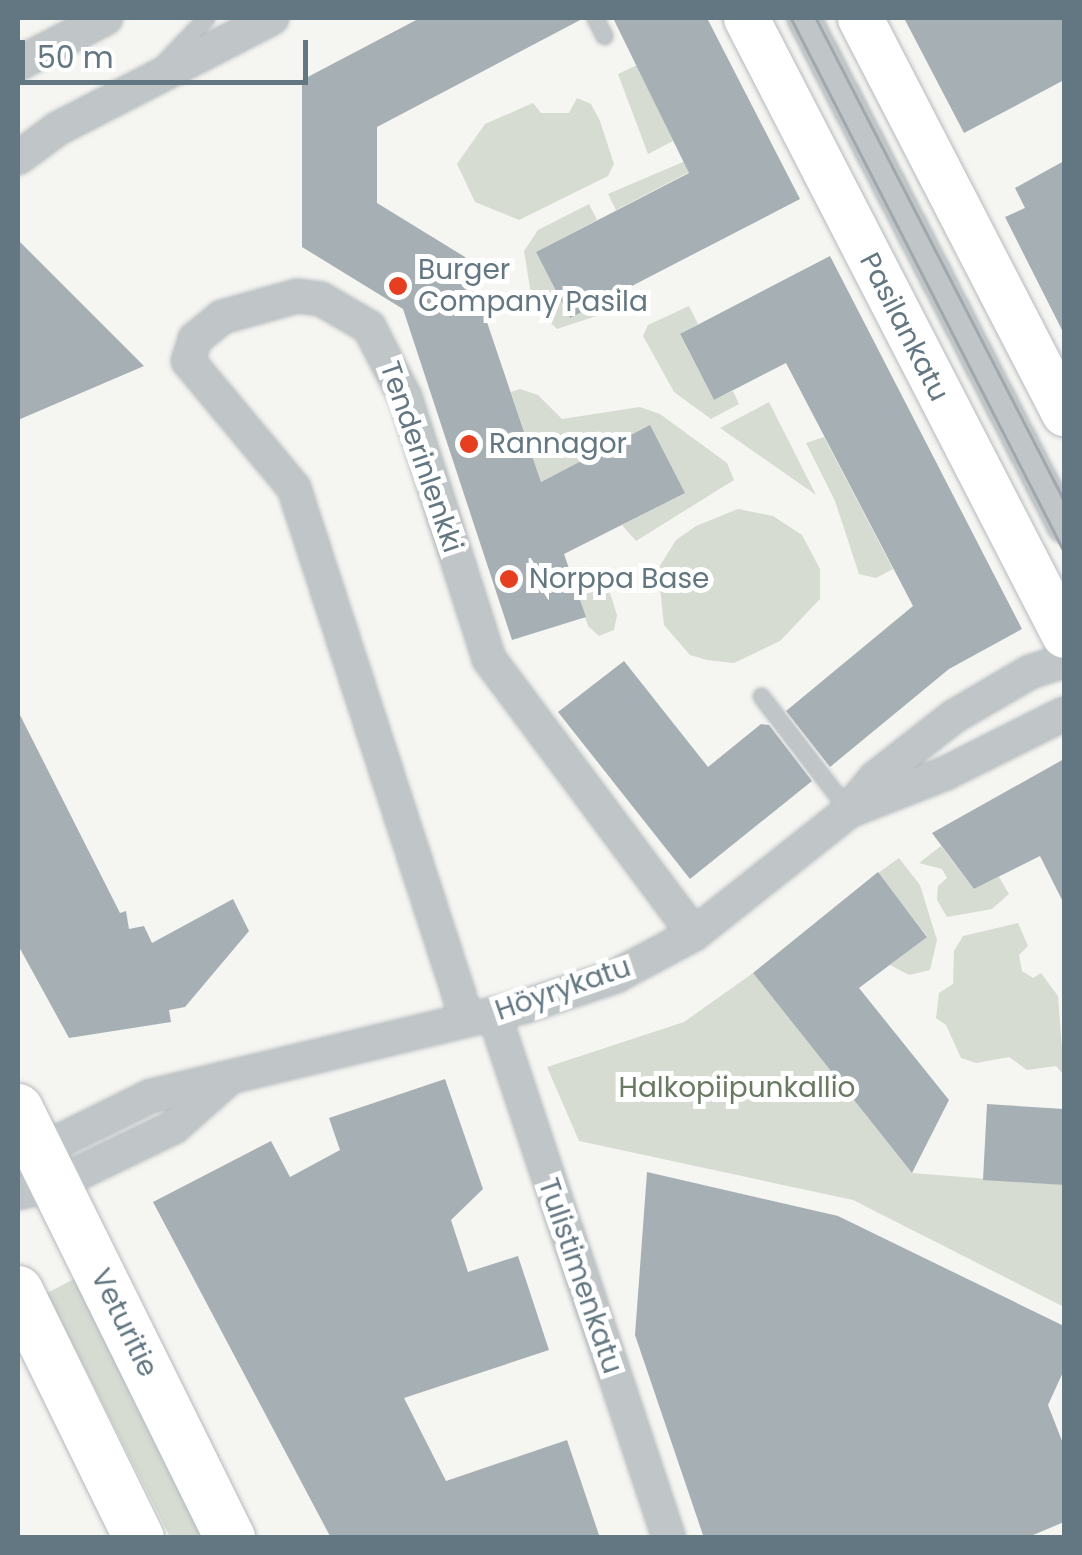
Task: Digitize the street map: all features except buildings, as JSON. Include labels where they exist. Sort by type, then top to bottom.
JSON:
[{"type":"main road","name":"Veturitie","points":[[29,1160],[230,1538]]},
{"type":"main road","points":[[18,1291],[139,1538]]},
{"type":"street","points":[[18,64],[106,18]]},
{"type":"street","points":[[18,158],[57,129],[272,18]]},
{"type":"street","name":"Pasilankatu","points":[[746,18],[1064,635]]},
{"type":"street","name":"Pasilankatu","points":[[804,18],[1064,526]]},
{"type":"street","points":[[860,18],[1064,414]]},
{"type":"street","name":"Tenderinlenkki","points":[[303,518],[275,459],[188,361],[188,350],[222,317],[297,296],[321,299],[369,327],[386,352],[489,659],[532,725],[694,934]]},
{"type":"street","name":"Tulistimenkatu","points":[[303,518],[669,1538]]},
{"type":"street","name":"Höyrykatu","points":[[29,1160],[174,1127],[234,1074],[481,1017],[616,976],[694,934],[848,811],[874,778],[953,717],[1030,672],[1064,661]]},
{"type":"street","name":"Höyrykatu","points":[[848,811],[946,773],[1064,714]]},
{"type":"lane","points":[[138,88],[206,18]]},
{"type":"lane","points":[[596,18],[604,36]]},
{"type":"lane","points":[[761,696],[848,811]]},
{"type":"green space","points":[[637,65],[673,141],[648,154],[618,74]]},
{"type":"green space","points":[[577,98],[591,104],[600,121],[614,164],[608,176],[519,220],[475,202],[457,164],[485,124],[533,103],[541,113],[569,113]]},
{"type":"green space","points":[[690,159],[695,169],[616,210],[608,194]]},
{"type":"green space","points":[[589,204],[597,220],[536,252],[570,317],[630,288],[636,303],[557,329],[533,306],[524,251],[538,230]]},
{"type":"green space","points":[[689,306],[698,324],[680,335],[714,400],[733,391],[739,404],[711,419],[674,392],[643,336],[648,325]]},
{"type":"green space","points":[[520,389],[538,395],[562,419],[640,407],[660,414],[727,463],[734,480],[636,541],[622,525],[684,493],[649,426],[541,482],[511,392]]},
{"type":"green space","points":[[769,402],[816,495],[720,428]]},
{"type":"green space","points":[[824,437],[893,569],[876,578],[859,574],[835,501],[806,443]]},
{"type":"green space","points":[[738,509],[773,516],[802,535],[820,569],[820,599],[780,641],[734,663],[707,660],[690,655],[664,625],[658,569],[676,540],[696,526]]},
{"type":"green space","points":[[603,571],[617,615],[614,630],[599,636],[588,626],[573,580]]},
{"type":"green space","points":[[941,846],[974,889],[999,877],[1009,894],[992,909],[947,917],[937,900],[938,886],[947,878],[942,869],[919,863]]},
{"type":"green space","points":[[899,858],[920,885],[937,940],[930,970],[909,975],[890,965],[927,936],[878,873]]},
{"type":"green space","points":[[1018,923],[1028,946],[1019,955],[1022,971],[1033,978],[1041,973],[1058,996],[1064,1075],[1056,1066],[1027,1070],[1009,1057],[976,1063],[961,1058],[946,1025],[936,1018],[939,993],[953,984],[954,951],[963,936]]},
{"type":"green space","name":"Halkopiipunkallio","points":[[753,973],[912,1173],[1064,1185],[1064,1307],[853,1200],[579,1141],[547,1067],[684,1022]]},
{"type":"green space","points":[[78,1277],[208,1537],[170,1537],[47,1293]]},
{"type":"tram line","points":[[791,18],[1064,551]]},
{"type":"tram line","points":[[816,18],[1064,500]]},
{"type":"place","name":"Burger Company Pasila","points":[[398,286]]},
{"type":"place","name":"Rannagor","points":[[469,444]]},
{"type":"place","name":"Norppa Base","points":[[509,579]]}]
